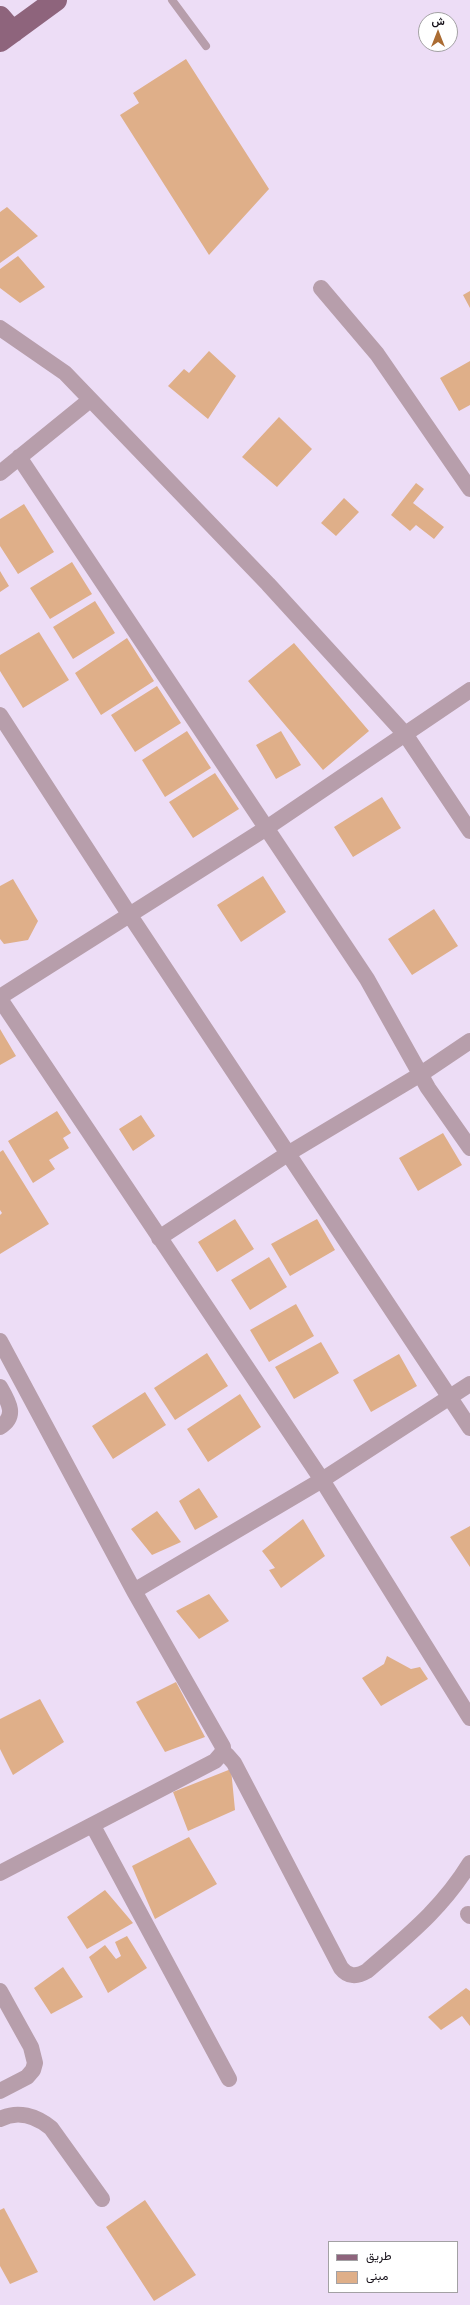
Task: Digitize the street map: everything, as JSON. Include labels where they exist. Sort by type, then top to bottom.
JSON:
[{"type":"main road","points":[[0,5],[7,0]]},
{"type":"main road","points":[[4,30],[56,0]]},
{"type":"street","points":[[322,288],[377,354],[470,489]]},
{"type":"street","points":[[0,328],[65,373],[268,584],[404,734],[470,831]]},
{"type":"street","points":[[0,473],[90,400]]},
{"type":"street","points":[[19,458],[265,829],[367,979],[446,1116],[470,1148]]},
{"type":"street","points":[[470,690],[265,829],[129,914],[0,998],[322,1480],[470,1718]]},
{"type":"street","points":[[0,716],[129,914],[289,1153],[470,1428]]},
{"type":"street","points":[[159,1238],[289,1153],[421,1074],[470,1041]]},
{"type":"street","points":[[0,1341],[134,1591],[222,1742],[222,1753],[215,1761],[93,1826],[0,1873]]},
{"type":"street","points":[[134,1591],[322,1480],[470,1384]]},
{"type":"street","points":[[0,1386],[9,1402],[11,1412],[7,1422],[0,1427]]},
{"type":"street","points":[[222,1753],[231,1758],[234,1763],[341,1968],[349,1975],[355,1976],[366,1971],[430,1916],[450,1894],[470,1863]]},
{"type":"street","points":[[93,1826],[229,2079]]},
{"type":"street","points":[[0,1991],[35,2055],[36,2063],[33,2070],[27,2076],[0,2090]]},
{"type":"street","points":[[0,2119],[20,2114],[29,2116],[51,2128],[102,2199]]},
{"type":"lane","points":[[172,0],[206,46]]},
{"type":"building","points":[[186,59],[269,189],[209,255],[120,115],[139,103],[133,93]]},
{"type":"building","points":[[7,207],[38,236],[0,263],[0,212]]},
{"type":"building","points":[[18,256],[45,287],[20,303],[0,288],[0,269]]},
{"type":"building","points":[[470,291],[470,308],[463,295]]},
{"type":"building","points":[[209,351],[236,376],[208,419],[168,386],[184,369],[189,373]]},
{"type":"building","points":[[470,361],[470,405],[459,411],[440,378]]},
{"type":"building","points":[[279,417],[312,449],[277,487],[242,457]]},
{"type":"building","points":[[416,483],[424,489],[413,503],[444,527],[434,539],[416,525],[410,531],[391,515]]},
{"type":"building","points":[[344,498],[359,512],[336,536],[321,523]]},
{"type":"building","points":[[24,504],[54,552],[18,574],[0,546],[0,519]]},
{"type":"building","points":[[72,562],[92,594],[50,619],[30,588]]},
{"type":"building","points":[[0,571],[9,586],[0,592]]},
{"type":"building","points":[[95,601],[115,633],[73,659],[53,627]]},
{"type":"building","points":[[39,632],[69,680],[23,708],[0,671],[0,655]]},
{"type":"building","points":[[127,638],[154,681],[101,715],[75,673]]},
{"type":"building","points":[[294,643],[369,731],[323,770],[248,681]]},
{"type":"building","points":[[157,686],[181,723],[135,752],[111,715]]},
{"type":"building","points":[[187,731],[211,768],[165,797],[142,760]]},
{"type":"building","points":[[281,731],[301,765],[276,779],[256,745]]},
{"type":"building","points":[[215,773],[239,809],[193,838],[169,802]]},
{"type":"building","points":[[382,797],[401,828],[353,857],[334,827]]},
{"type":"building","points":[[263,876],[286,912],[241,942],[217,905]]},
{"type":"building","points":[[13,879],[38,921],[28,940],[4,944],[0,939],[0,886]]},
{"type":"building","points":[[434,909],[458,946],[412,975],[388,939]]},
{"type":"building","points":[[0,1029],[16,1056],[0,1065]]},
{"type":"building","points":[[57,1111],[71,1133],[63,1138],[69,1148],[49,1160],[55,1169],[33,1183],[8,1141]]},
{"type":"building","points":[[141,1115],[155,1136],[133,1151],[119,1129]]},
{"type":"building","points":[[443,1133],[462,1165],[418,1191],[399,1158]]},
{"type":"building","points":[[3,1150],[49,1224],[0,1254],[0,1215],[2,1213],[0,1210],[0,1152]]},
{"type":"building","points":[[235,1219],[254,1249],[217,1272],[198,1242]]},
{"type":"building","points":[[317,1219],[335,1250],[290,1276],[271,1244]]},
{"type":"building","points":[[269,1257],[287,1287],[250,1310],[231,1280]]},
{"type":"building","points":[[296,1304],[314,1336],[269,1362],[250,1330]]},
{"type":"building","points":[[321,1342],[339,1373],[294,1399],[275,1367]]},
{"type":"building","points":[[207,1353],[228,1386],[175,1420],[154,1388]]},
{"type":"building","points":[[399,1354],[417,1386],[371,1412],[353,1380]]},
{"type":"building","points":[[145,1392],[166,1425],[113,1459],[92,1426]]},
{"type":"building","points":[[240,1394],[261,1427],[208,1462],[187,1429]]},
{"type":"building","points":[[199,1488],[218,1517],[195,1530],[179,1501]]},
{"type":"building","points":[[157,1511],[181,1542],[152,1555],[131,1529]]},
{"type":"building","points":[[303,1519],[325,1556],[281,1588],[269,1570],[275,1568],[262,1551]]},
{"type":"building","points":[[470,1526],[470,1567],[450,1537]]},
{"type":"building","points":[[209,1594],[229,1621],[199,1639],[176,1611]]},
{"type":"building","points":[[387,1656],[411,1669],[420,1667],[428,1679],[381,1706],[362,1678],[384,1664]]},
{"type":"building","points":[[176,1682],[205,1737],[165,1752],[136,1702]]},
{"type":"building","points":[[40,1699],[64,1742],[13,1775],[0,1749],[0,1719]]},
{"type":"building","points":[[231,1769],[235,1810],[188,1831],[173,1792]]},
{"type":"building","points":[[189,1837],[217,1884],[155,1919],[132,1866]]},
{"type":"building","points":[[105,1890],[133,1923],[87,1949],[67,1917]]},
{"type":"building","points":[[127,1936],[147,1968],[108,1993],[89,1957],[105,1945],[116,1959],[121,1956],[115,1942]]},
{"type":"building","points":[[63,1967],[83,1997],[51,2014],[34,1988]]},
{"type":"building","points":[[466,1988],[470,1991],[470,2026],[462,2016],[441,2030],[428,2017]]},
{"type":"building","points":[[145,2200],[196,2275],[154,2301],[106,2227]]},
{"type":"building","points":[[4,2208],[38,2272],[10,2284],[0,2266],[0,2210]]}]
